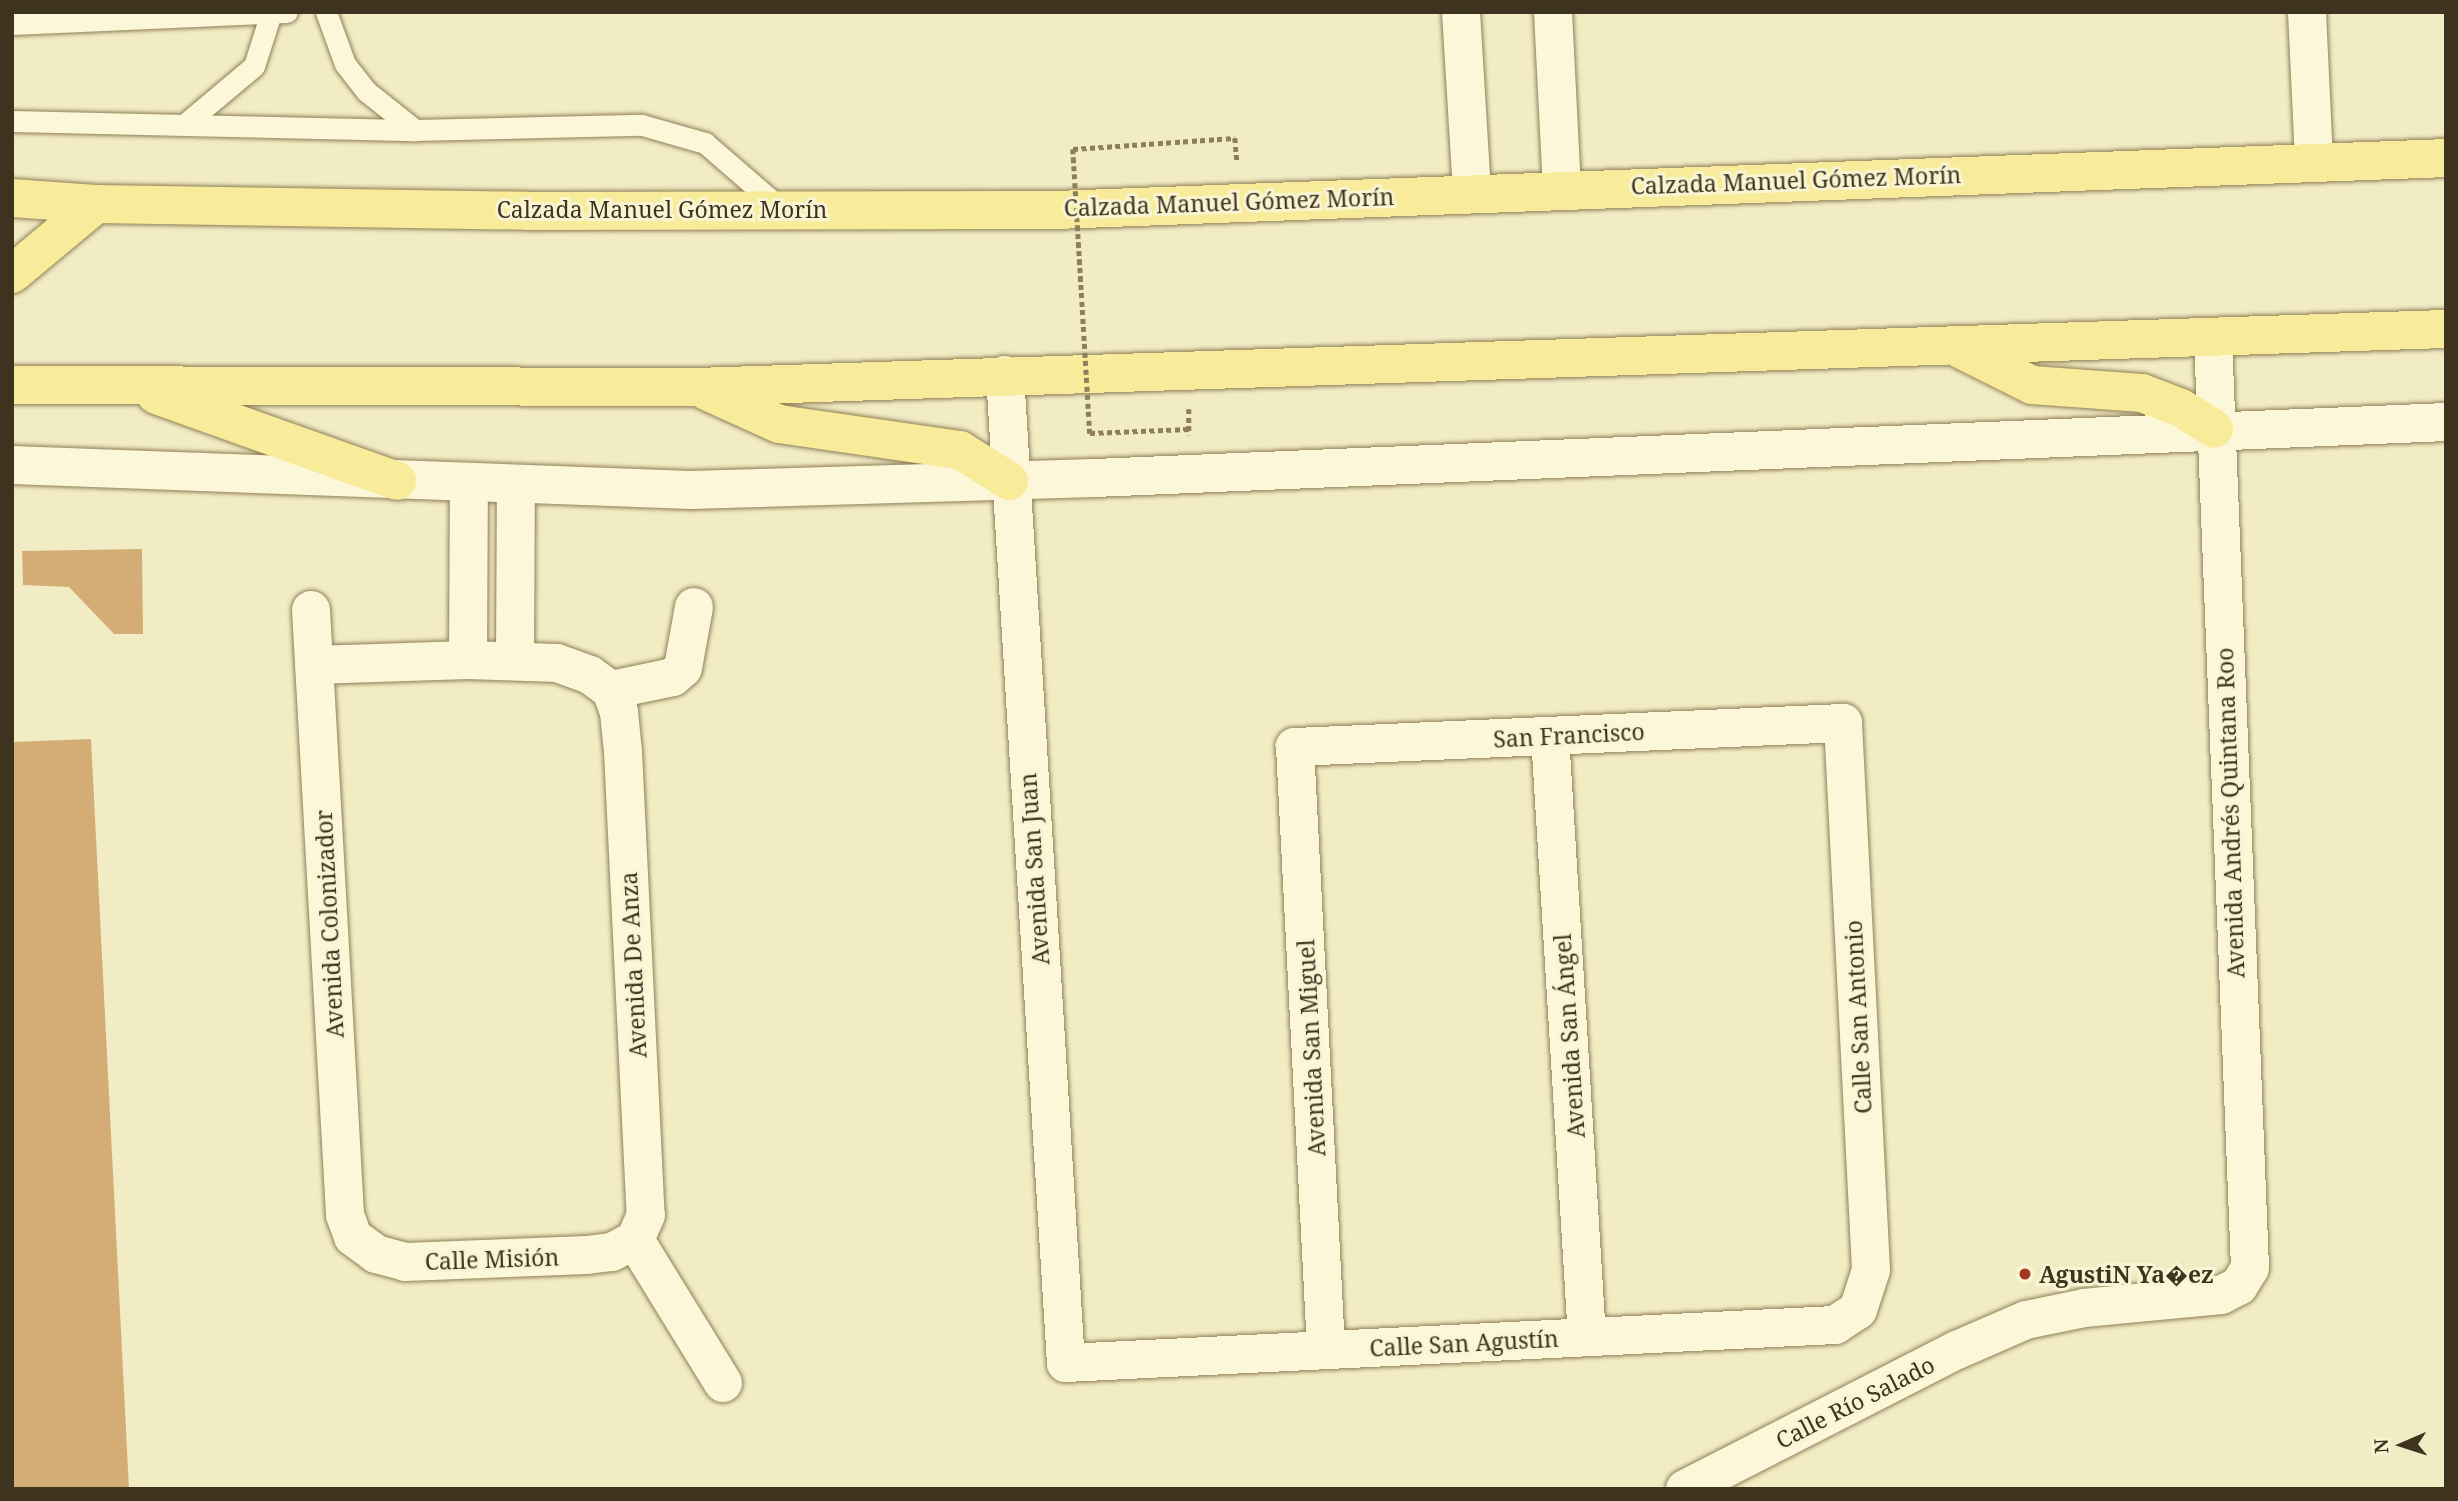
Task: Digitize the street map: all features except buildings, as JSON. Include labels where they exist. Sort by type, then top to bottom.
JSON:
[{"type":"main road","name":"Calzada Manuel Gómez Morín","points":[[12,198],[96,204],[527,211],[780,208],[1056,210],[1563,188],[2446,158]]},
{"type":"main road","points":[[12,274],[96,204]]},
{"type":"main road","points":[[12,385],[697,387],[2446,329]]},
{"type":"main road","points":[[1956,347],[2032,385],[2142,393],[2181,408],[2214,429]]},
{"type":"main road","points":[[131,385],[397,481]]},
{"type":"main road","points":[[697,387],[779,424],[960,450],[1009,481]]},
{"type":"street","points":[[1461,12],[1472,192]]},
{"type":"street","points":[[1553,12],[1563,188]]},
{"type":"street","points":[[2307,12],[2314,162]]},
{"type":"street","name":"Avenida Andrés Quintana Roo","points":[[2026,1320],[2084,1308],[2221,1295],[2239,1286],[2250,1268],[2214,429],[2213,337]]},
{"type":"street","name":"Avenida San Juan","points":[[1005,375],[1009,481],[1066,1363]]},
{"type":"street","points":[[12,465],[516,486],[691,490],[1009,481],[2214,429],[2446,422]]},
{"type":"street","points":[[468,660],[469,484]]},
{"type":"street","points":[[515,660],[516,486]]},
{"type":"street","points":[[314,665],[468,660],[557,663],[590,675],[611,690],[673,677],[688,656],[694,607]]},
{"type":"street","name":"Avenida Colonizador","points":[[311,610],[345,1215],[353,1237]]},
{"type":"street","name":"Avenida De Anza","points":[[611,690],[619,712],[623,752],[646,1215],[635,1240]]},
{"type":"street","name":"San Francisco","points":[[1295,747],[1843,723]]},
{"type":"street","name":"Calle San Antonio","points":[[1843,723],[1871,1270],[1858,1310]]},
{"type":"street","name":"Avenida San Ángel","points":[[1550,736],[1587,1337]]},
{"type":"street","name":"Avenida San Miguel","points":[[1295,747],[1326,1349]]},
{"type":"street","name":"Calle Misión","points":[[353,1237],[376,1254],[405,1262],[587,1255],[612,1252],[635,1240]]},
{"type":"street","points":[[635,1240],[723,1383]]},
{"type":"street","name":"Calle San Agustín","points":[[1066,1363],[1835,1325],[1858,1310]]},
{"type":"street","name":"Calle Río Salado","points":[[1685,1489],[1957,1350],[2026,1320]]},
{"type":"lane","points":[[326,12],[345,64],[366,91],[415,130]]},
{"type":"lane","points":[[12,24],[279,13],[254,66],[185,124]]},
{"type":"lane","points":[[12,121],[415,130],[642,125],[705,142],[780,208]]},
{"type":"path","points":[[1189,429],[1090,433],[1073,149],[1235,138]]},
{"type":"place","name":"AgustiN Ya�ez","points":[[2025,1274]]}]
